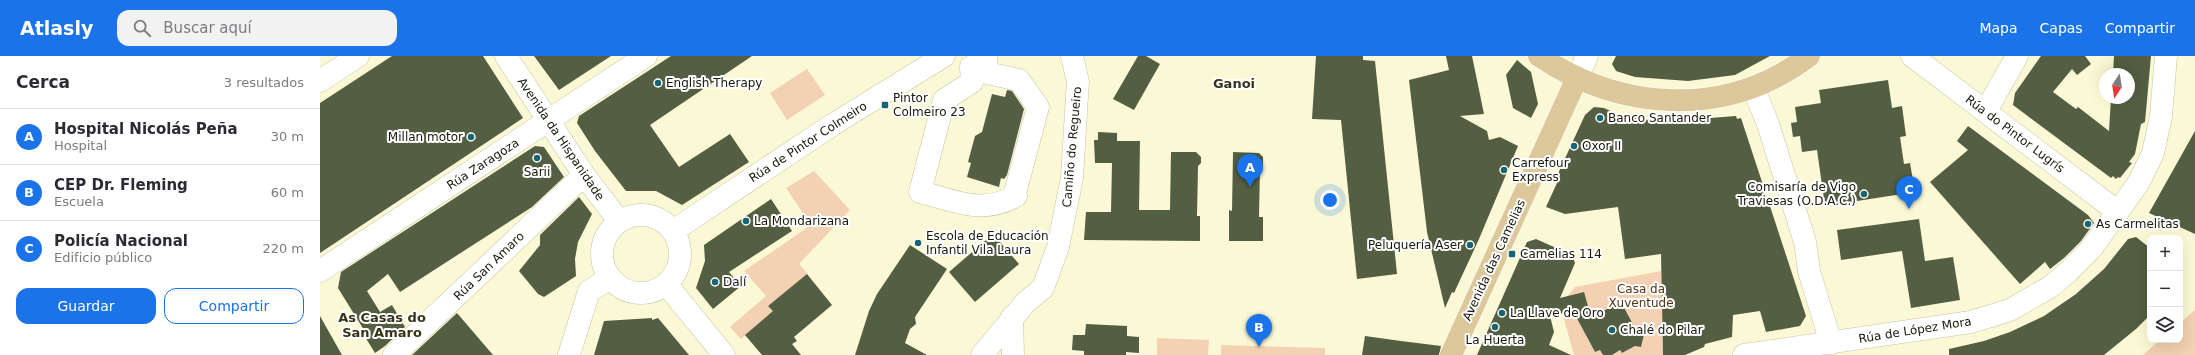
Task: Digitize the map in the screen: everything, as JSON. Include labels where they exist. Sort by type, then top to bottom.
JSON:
[{"type":"main road","points":[[1539,56],[1583,66],[1614,91],[1667,100],[1695,100],[1721,97],[1753,87],[1777,76],[1808,56]]},
{"type":"main road","name":"Avenida das Camelias","points":[[1451,355],[1583,66]]},
{"type":"street","points":[[320,81],[358,56]]},
{"type":"street","name":"Avenida da Hispanidade","points":[[506,56],[584,176],[619,221]]},
{"type":"street","name":"Rúa Zaragoza","points":[[320,271],[646,56]]},
{"type":"street","name":"Rúa de Pintor Colmeiro","points":[[673,231],[832,125],[944,56]]},
{"type":"street","name":"Camiño do Regueiro","points":[[982,355],[1012,317],[1026,302],[1043,288],[1055,259],[1066,214],[1072,178],[1078,82],[1072,56]]},
{"type":"street","name":"Rúa do Pintor Lugrís","points":[[1912,56],[2118,212]]},
{"type":"street","points":[[1986,111],[2017,56]]},
{"type":"street","name":"Rúa de López Mora","points":[[1744,355],[1971,322],[2010,310],[2050,287],[2068,272],[2091,248],[2139,182],[2153,153],[2161,116],[2166,56]]},
{"type":"street","points":[[986,58],[987,73],[1020,80],[1038,107],[1015,193],[1016,196],[1001,204],[980,207],[920,192],[944,100],[972,82],[971,67],[986,58]]},
{"type":"street","points":[[1753,87],[1768,124],[1805,242],[1809,271],[1831,343]]},
{"type":"street","name":"Rúa San Amaro","points":[[394,355],[584,176]]},
{"type":"street","points":[[642,214],[654,217],[664,222],[673,231],[678,242],[680,253],[679,265],[674,276],[666,284],[657,290],[636,293],[617,286],[609,278],[603,267],[602,248],[609,230],[619,221],[630,216],[642,214]]},
{"type":"street","points":[[569,355],[589,292],[609,278]]},
{"type":"street","points":[[666,284],[724,355]]},
{"type":"street","points":[[1012,317],[1013,355]]},
{"type":"green space","points":[[807,69],[825,95],[787,120],[770,93]]},
{"type":"green space","points":[[814,171],[850,210],[799,264],[808,274],[768,306],[773,311],[741,339],[730,327],[766,296],[744,271],[811,225],[786,188]]},
{"type":"green space","name":"Casa da Xuventude","points":[[1661,271],[1663,355],[1612,355],[1620,350],[1622,353],[1631,348],[1630,344],[1641,347],[1645,332],[1635,328],[1621,302],[1594,315],[1586,336],[1595,352],[1600,350],[1603,355],[1574,355],[1560,305],[1575,287]]},
{"type":"green space","points":[[2195,310],[2195,355],[2143,355],[2157,343],[2183,343],[2183,320]]},
{"type":"green space","points":[[1157,338],[1209,340],[1208,355],[1157,355]]},
{"type":"green space","points":[[1221,345],[1325,348],[1325,355],[1221,355]]},
{"type":"building","points":[[392,56],[483,56],[523,118],[320,253],[320,103]]},
{"type":"building","points":[[534,56],[611,56],[559,90]]},
{"type":"building","points":[[671,56],[752,56],[650,125],[679,167],[730,134],[749,162],[682,205],[656,191],[626,191],[595,151],[577,123],[579,116]]},
{"type":"building","points":[[1138,56],[1146,56],[1160,64],[1134,110],[1113,99]]},
{"type":"building","points":[[1316,56],[1363,56],[1363,60],[1375,61],[1397,274],[1357,279],[1341,120],[1312,119]]},
{"type":"building","points":[[1446,56],[1472,56],[1484,114],[1460,116],[1487,131],[1489,140],[1500,137],[1518,146],[1479,239],[1454,293],[1452,292],[1445,308],[1427,232],[1409,80],[1449,70]]},
{"type":"building","points":[[1616,56],[1770,56],[1735,75],[1688,81],[1635,77],[1616,71],[1612,64]]},
{"type":"building","points":[[2041,56],[2085,56],[2091,64],[2077,75],[2072,69],[2053,92],[2076,109],[2078,107],[2109,131],[2111,104],[2135,104],[2135,68],[2113,68],[2114,56],[2151,56],[2145,122],[2141,124],[2135,154],[2129,162],[2132,163],[2120,178],[2118,177],[2116,179],[2113,176],[2111,178],[2013,105],[2015,93]]},
{"type":"building","points":[[1517,60],[1531,72],[1538,104],[1531,118],[1513,108],[1506,75]]},
{"type":"building","points":[[1888,80],[1892,108],[1902,106],[1906,136],[1900,137],[1904,164],[1910,163],[1915,192],[1825,206],[1817,150],[1802,152],[1800,136],[1793,137],[1791,123],[1797,122],[1795,107],[1821,103],[1819,90]]},
{"type":"building","points":[[1007,90],[1012,91],[1024,109],[1007,175],[1004,179],[1001,178],[999,187],[967,177],[971,163],[968,162],[975,136],[982,132],[992,94],[1005,97]]},
{"type":"building","points":[[1594,107],[1604,108],[1617,114],[1658,122],[1736,116],[1737,119],[1741,118],[1806,316],[1800,326],[1766,332],[1760,311],[1733,315],[1732,337],[1705,344],[1704,347],[1685,355],[1663,355],[1661,254],[1625,259],[1618,207],[1565,214],[1546,207],[1557,183],[1556,178],[1585,115]]},
{"type":"building","points":[[1968,126],[2088,215],[2094,223],[2081,241],[2064,258],[2050,269],[2045,262],[2020,284],[1930,182],[1968,150],[1957,141]]},
{"type":"building","points":[[2195,131],[2195,234],[2149,213]]},
{"type":"building","points":[[1098,132],[1117,133],[1117,141],[1140,141],[1139,210],[1170,210],[1171,152],[1196,152],[1201,157],[1201,163],[1198,166],[1197,216],[1200,216],[1200,241],[1084,240],[1086,212],[1111,212],[1112,163],[1095,163],[1094,140],[1098,140]]},
{"type":"building","points":[[535,146],[544,147],[564,177],[532,207],[400,292],[388,274],[367,291],[380,312],[392,305],[405,327],[385,346],[375,353],[362,332],[364,330],[338,288],[341,272]]},
{"type":"building","points":[[1233,152],[1259,153],[1263,157],[1263,164],[1260,167],[1259,217],[1263,217],[1263,241],[1229,241],[1229,210],[1232,211]]},
{"type":"building","points":[[579,197],[592,214],[578,242],[575,259],[576,276],[544,297],[538,294],[519,271],[540,245],[540,235]]},
{"type":"building","points":[[771,199],[792,231],[729,272],[741,286],[713,309],[696,288],[705,261],[704,245]]},
{"type":"building","points":[[1919,219],[1925,261],[1953,257],[1960,300],[1911,308],[1902,251],[1841,260],[1837,230]]},
{"type":"building","points":[[993,234],[1019,264],[975,302],[949,272]]},
{"type":"building","points":[[2136,237],[2147,246],[2147,318],[2104,355],[1949,355],[1949,349],[1984,341],[2010,332],[2044,316],[2076,294],[2104,269],[2128,239]]},
{"type":"building","points":[[1536,239],[1572,255],[1575,263],[1560,298],[1584,292],[1591,317],[1621,302],[1635,328],[1645,331],[1641,347],[1635,346],[1622,353],[1620,350],[1612,355],[1603,355],[1600,350],[1595,352],[1573,311],[1550,316],[1554,332],[1549,345],[1571,355],[1477,355],[1527,242]]},
{"type":"building","points":[[910,245],[947,269],[915,317],[916,324],[910,329],[905,343],[927,355],[855,355],[869,311],[877,294]]},
{"type":"building","points":[[807,274],[832,305],[794,337],[797,341],[792,344],[801,355],[762,355],[745,335],[773,311],[768,306]]},
{"type":"building","points":[[457,313],[493,355],[412,355]]},
{"type":"building","points":[[320,316],[342,355],[320,355]]},
{"type":"building","points":[[652,318],[652,320],[658,318],[689,355],[594,355],[604,321]]},
{"type":"building","points":[[1086,324],[1127,326],[1127,336],[1139,337],[1139,353],[1126,352],[1126,355],[1084,355],[1084,351],[1072,350],[1073,335],[1085,335]]},
{"type":"building","points":[[1365,336],[1441,346],[1439,355],[1362,355]]},
{"type":"place","name":"English Therapy","points":[[658,83]]},
{"type":"place","name":"Pintor Colmeiro 23","points":[[885,105]]},
{"type":"place","name":"Banco Santander","points":[[1600,118]]},
{"type":"place","name":"Millan motor","points":[[471,137]]},
{"type":"place","name":"Oxor II","points":[[1574,146]]},
{"type":"place","name":"Sarii","points":[[537,158]]},
{"type":"place","name":"Carrefour Express","points":[[1504,170]]},
{"type":"place","name":"Hospital Nicolás Peña","points":[[1250,187]]},
{"type":"place","name":"Comisaría de Vigo Traviesas (O.D.A.C.)","points":[[1864,194]]},
{"type":"place","name":"Policía Nacional","points":[[1909,209]]},
{"type":"place","name":"La Mondarizana","points":[[746,221]]},
{"type":"place","name":"As Carmelitas","points":[[2088,224]]},
{"type":"place","name":"Escola de Educación Infantil Vila Laura","points":[[918,243]]},
{"type":"place","name":"Peluquería Aser","points":[[1470,245]]},
{"type":"place","name":"Camelias 114","points":[[1512,254]]},
{"type":"place","name":"Dalí","points":[[715,282]]},
{"type":"place","name":"La Llave de Oro","points":[[1502,313]]},
{"type":"place","name":"La Huerta","points":[[1495,327]]},
{"type":"place","name":"Chalé do Pilar","points":[[1612,330]]},
{"type":"place","name":"CEP Dr. Fleming","points":[[1259,347]]},
{"type":"district","name":"Ganoi","points":[[1234,83]]},
{"type":"district","name":"As Casas do San Amaro","points":[[382,324]]}]
